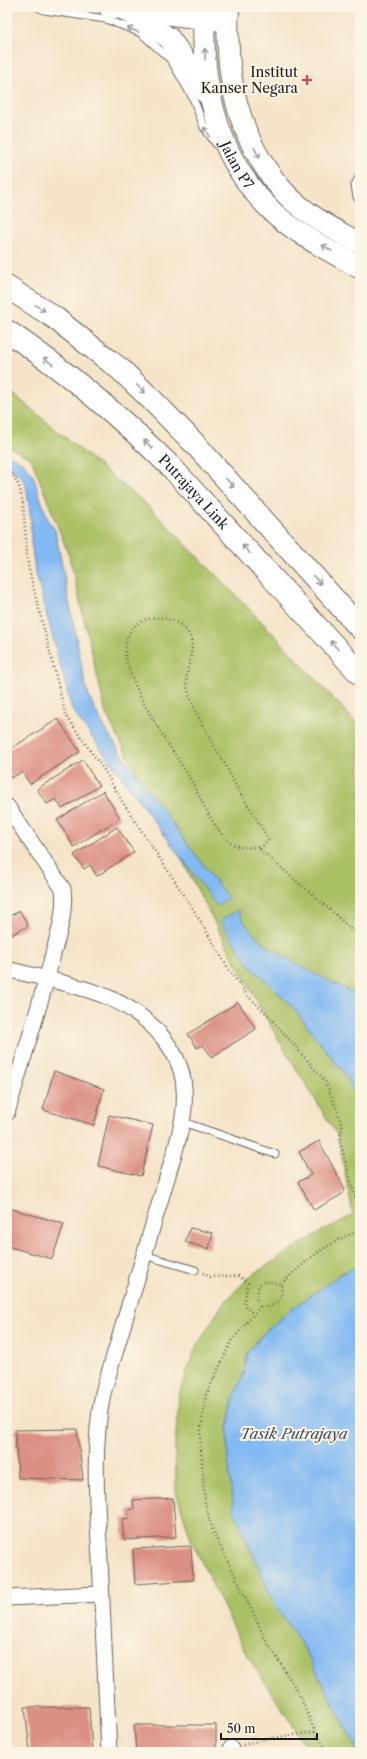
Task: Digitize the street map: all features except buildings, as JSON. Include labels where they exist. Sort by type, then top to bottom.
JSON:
[{"type":"highway","points":[[7,287],[55,318],[121,370],[150,398],[194,443],[360,628]]},
{"type":"highway","name":"Putrajaya Link","points":[[7,331],[73,380],[145,441],[173,469],[360,674]]},
{"type":"street","points":[[117,8],[218,12]]},
{"type":"street","points":[[117,8],[169,38],[195,74],[212,106]]},
{"type":"street","name":"Jalan P7","points":[[218,12],[206,71],[212,106],[224,140],[241,173],[267,206],[294,228],[360,268]]},
{"type":"street","name":"Jalan P7","points":[[218,12],[228,58],[234,98],[245,129],[260,159],[286,193],[308,212],[360,244]]},
{"type":"street","points":[[7,806],[62,889],[64,902],[63,914],[47,980],[7,1113]]},
{"type":"street","points":[[7,969],[102,994],[126,1005],[156,1028],[171,1048],[180,1067],[184,1088],[183,1122],[103,1393],[97,1426],[96,1463],[109,1752]]},
{"type":"street","points":[[7,1598],[101,1594]]},
{"type":"lane","points":[[38,7],[44,10],[106,19],[141,33],[171,60],[193,98],[204,127],[241,173]]},
{"type":"lane","points":[[360,176],[355,185],[357,197],[360,199]]},
{"type":"lane","points":[[183,1122],[275,1154]]},
{"type":"lane","points":[[144,1255],[195,1270]]},
{"type":"path","points":[[7,472],[13,475],[19,486],[23,503],[28,566],[66,716],[104,770],[122,801],[248,996],[267,1014],[325,1081],[338,1112],[342,1127],[340,1142],[360,1214]]},
{"type":"path","points":[[260,849],[268,840],[262,827],[210,741],[195,711],[187,688],[192,644],[187,631],[176,621],[161,617],[149,619],[133,627],[126,641],[125,659],[137,688],[163,738],[192,782],[211,818],[229,842],[240,848],[257,847],[260,849],[360,938]]},
{"type":"path","points":[[282,1284],[319,1251],[341,1237],[360,1231]]},
{"type":"path","points":[[195,1270],[210,1276],[239,1276],[248,1283],[244,1304],[253,1314]]},
{"type":"path","points":[[260,1308],[256,1298],[259,1285],[265,1281],[282,1284]]},
{"type":"path","points":[[282,1284],[283,1294],[279,1302],[274,1306],[260,1308],[253,1314],[232,1340],[206,1396],[200,1436],[205,1502],[213,1532],[264,1637],[298,1692],[315,1732],[328,1752]]},
{"type":"path","points":[[231,1750],[265,1739],[315,1732]]},
{"type":"green space","points":[[7,389],[148,506],[264,624],[360,727],[360,1265],[341,1274],[292,1309],[266,1331],[248,1352],[244,1373],[234,1398],[228,1428],[228,1459],[275,1605],[304,1648],[359,1752],[309,1752],[248,1657],[192,1542],[176,1492],[175,1445],[179,1394],[195,1349],[222,1305],[249,1277],[315,1235],[353,1215],[338,1137],[277,1037],[234,960],[106,714],[70,558],[31,458],[7,446]]},
{"type":"water","points":[[7,454],[22,462],[32,473],[48,520],[55,530],[86,688],[91,702],[105,729],[122,754],[228,898],[217,906],[72,710],[35,570],[31,541],[31,519],[26,484],[20,475],[7,467]]},
{"type":"water","points":[[238,910],[243,920],[256,936],[272,948],[329,981],[360,996],[360,1129],[359,1106],[347,1077],[294,1009],[252,968],[220,921]]},
{"type":"water","name":"Tasik Putrajaya","points":[[360,1265],[359,1752],[304,1648],[275,1605],[234,1511],[228,1459],[228,1428],[234,1398],[244,1373],[248,1352],[266,1331],[292,1309],[341,1274]]},
{"type":"place","name":"Institut Kanser Negara","points":[[307,80]]}]
